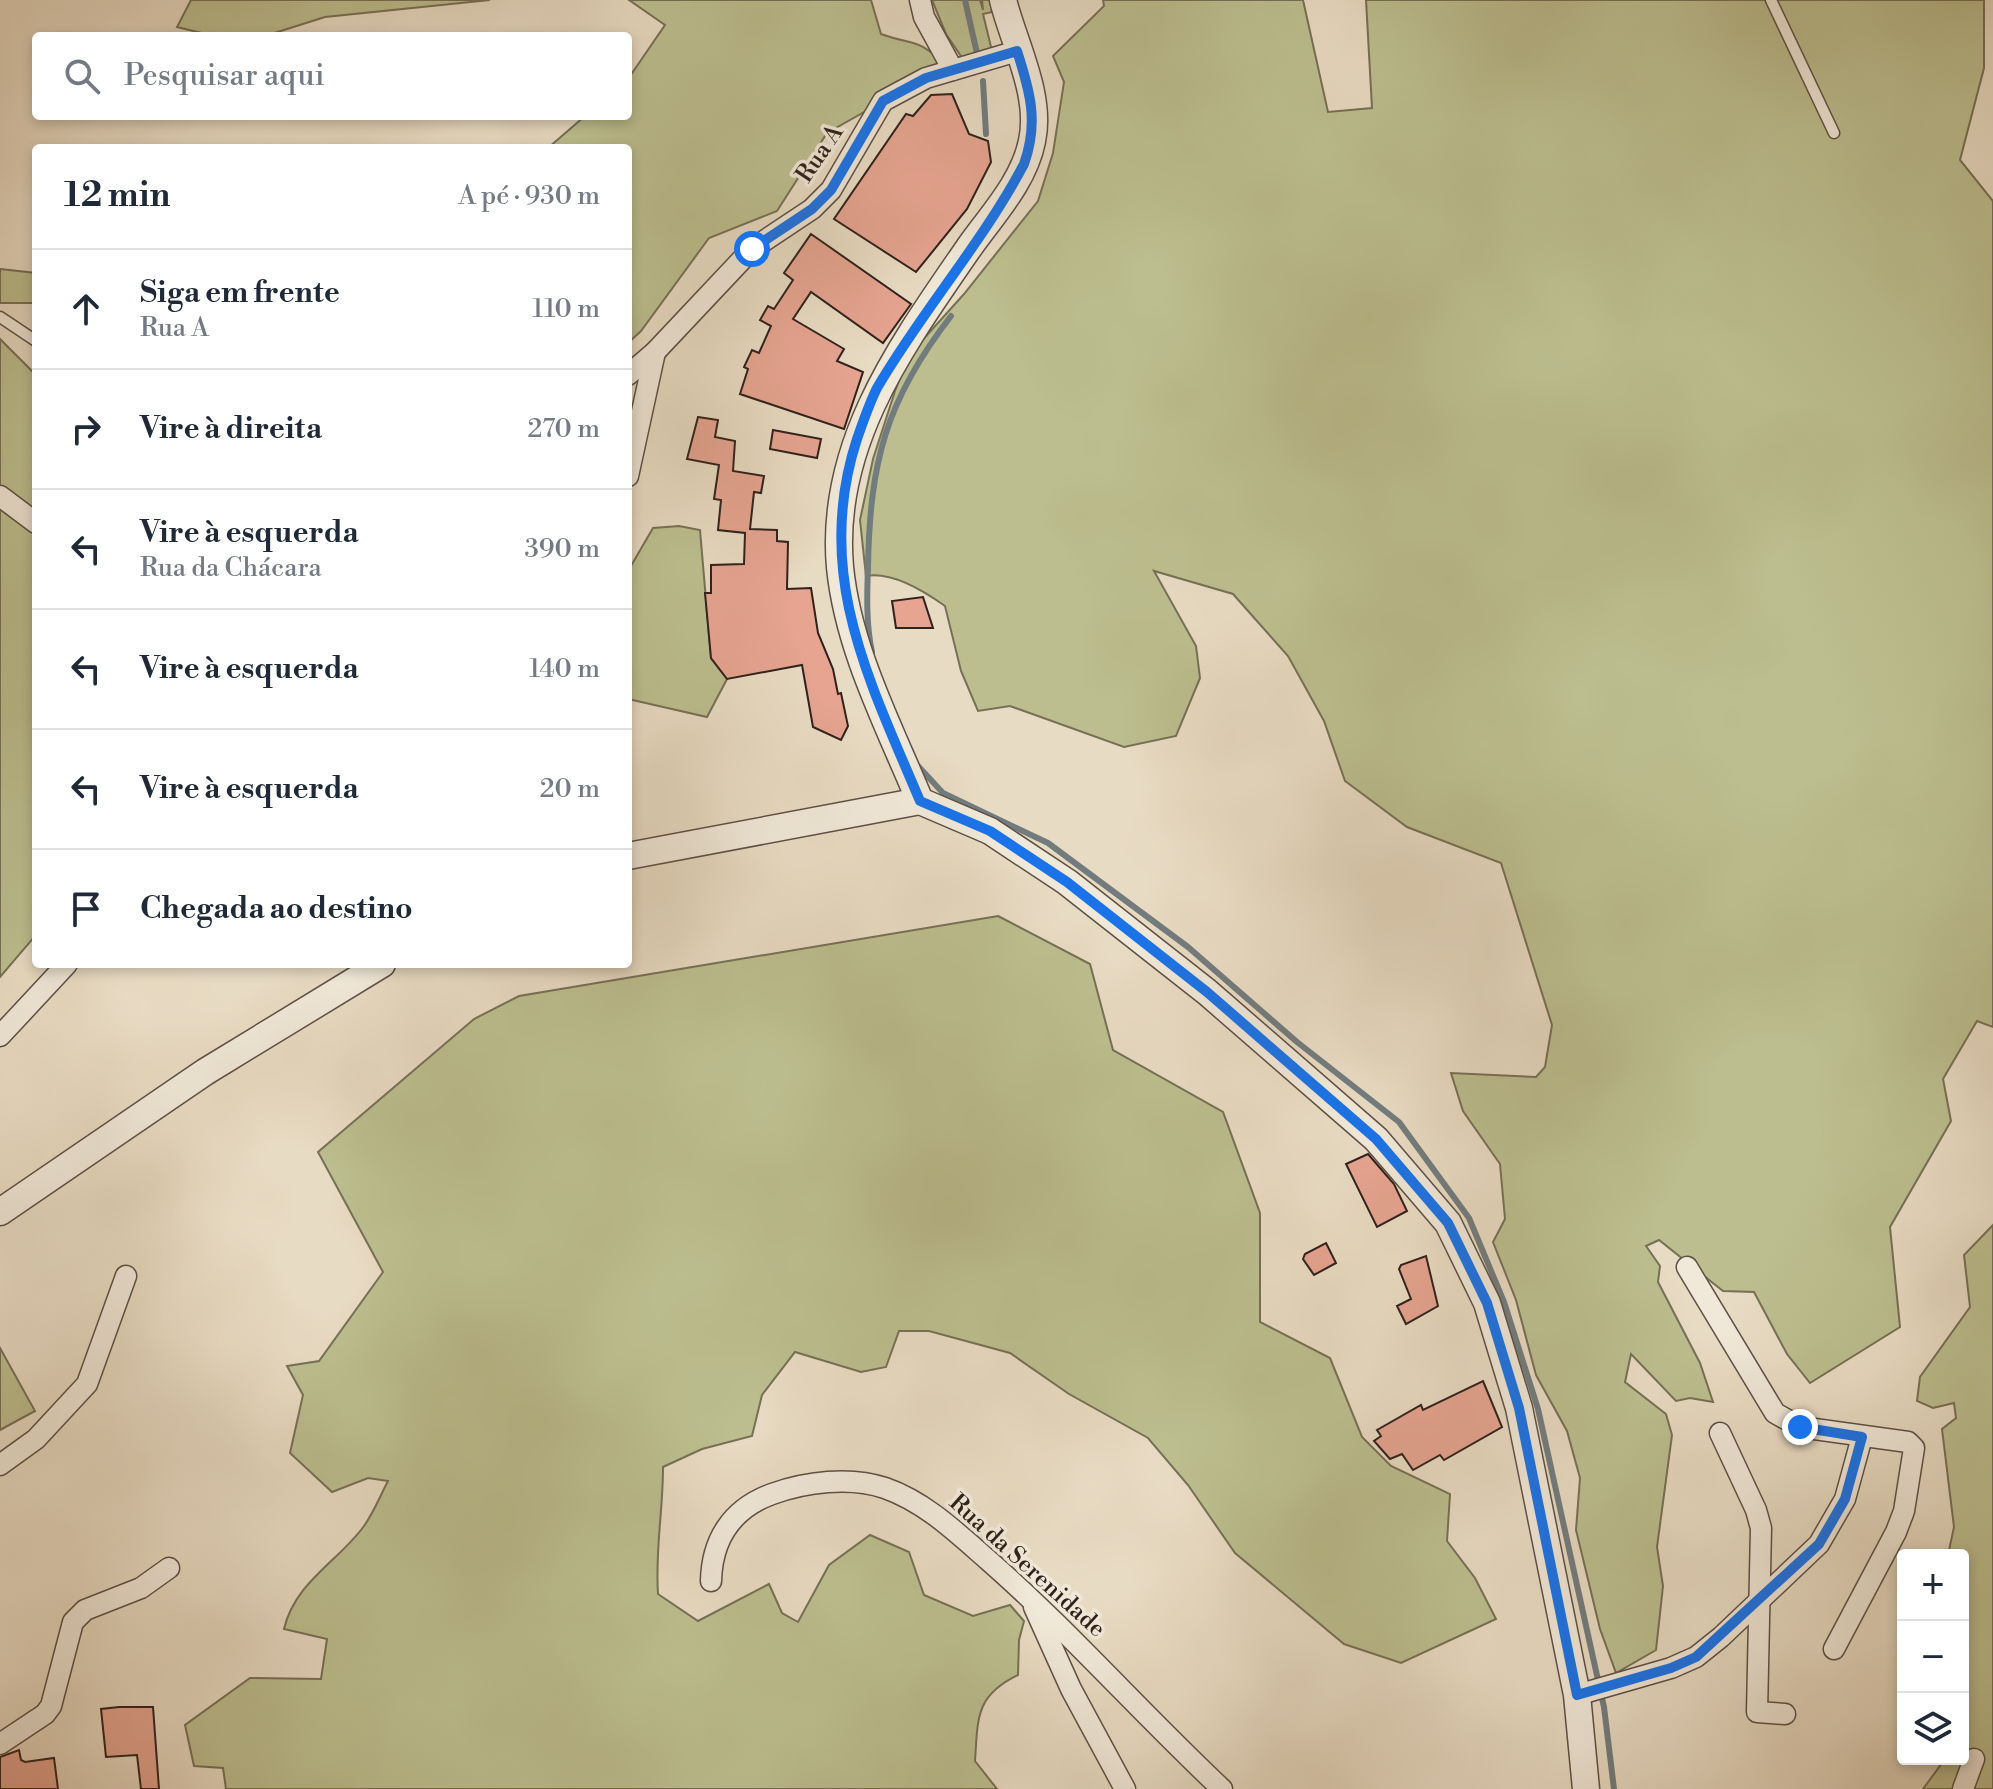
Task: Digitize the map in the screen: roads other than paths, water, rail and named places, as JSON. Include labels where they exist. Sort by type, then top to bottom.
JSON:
[{"type":"street","points":[[920,0],[924,17],[953,70]]},
{"type":"street","points":[[920,801],[871,684],[851,624],[840,565],[843,498],[848,468],[876,391],[1024,164],[1032,142],[1033,100],[1003,0]]},
{"type":"street","name":"Rua A","points":[[632,372],[655,352],[752,249],[812,209],[831,190],[883,101],[904,87],[1017,51]]},
{"type":"street","points":[[632,458],[655,352]]},
{"type":"street","points":[[0,496],[32,520]]},
{"type":"street","points":[[632,855],[920,801],[990,831],[1054,873],[1207,992],[1376,1139],[1448,1223],[1487,1303],[1519,1408],[1577,1695],[1586,1789]]},
{"type":"street","points":[[0,1036],[63,968]]},
{"type":"street","points":[[0,1212],[205,1072],[375,968]]},
{"type":"street","points":[[1687,1267],[1775,1413],[1800,1427],[1908,1442],[1915,1456],[1896,1532],[1834,1649]]},
{"type":"street","points":[[0,1465],[36,1439],[87,1384],[126,1276]]},
{"type":"street","points":[[1720,1433],[1756,1510],[1761,1528],[1757,1712],[1785,1714]]},
{"type":"street","points":[[1577,1695],[1671,1668],[1696,1657],[1819,1544],[1833,1523],[1853,1477],[1862,1437]]},
{"type":"street","name":"Rua da Serenidade","points":[[711,1581],[711,1558],[718,1536],[732,1520],[762,1498],[795,1486],[836,1482],[882,1486],[919,1503],[1030,1596],[1222,1789]]},
{"type":"street","points":[[0,1744],[45,1714],[51,1706],[73,1622],[85,1610],[141,1588],[169,1568]]},
{"type":"street","points":[[1030,1596],[1071,1689],[1125,1789]]},
{"type":"street","points":[[1963,1789],[1974,1759]]},
{"type":"lane","points":[[1771,0],[1834,133]]},
{"type":"lane","points":[[0,317],[32,338]]},
{"type":"waterway","points":[[965,0],[978,58]]},
{"type":"waterway","points":[[983,81],[986,134]]},
{"type":"waterway","points":[[872,652],[868,620],[869,529],[878,463],[897,404],[911,376],[951,316]]},
{"type":"waterway","points":[[918,766],[943,793],[1048,843],[1188,947],[1297,1042],[1399,1122],[1469,1218],[1504,1302],[1538,1409],[1604,1707],[1614,1789]]}]
